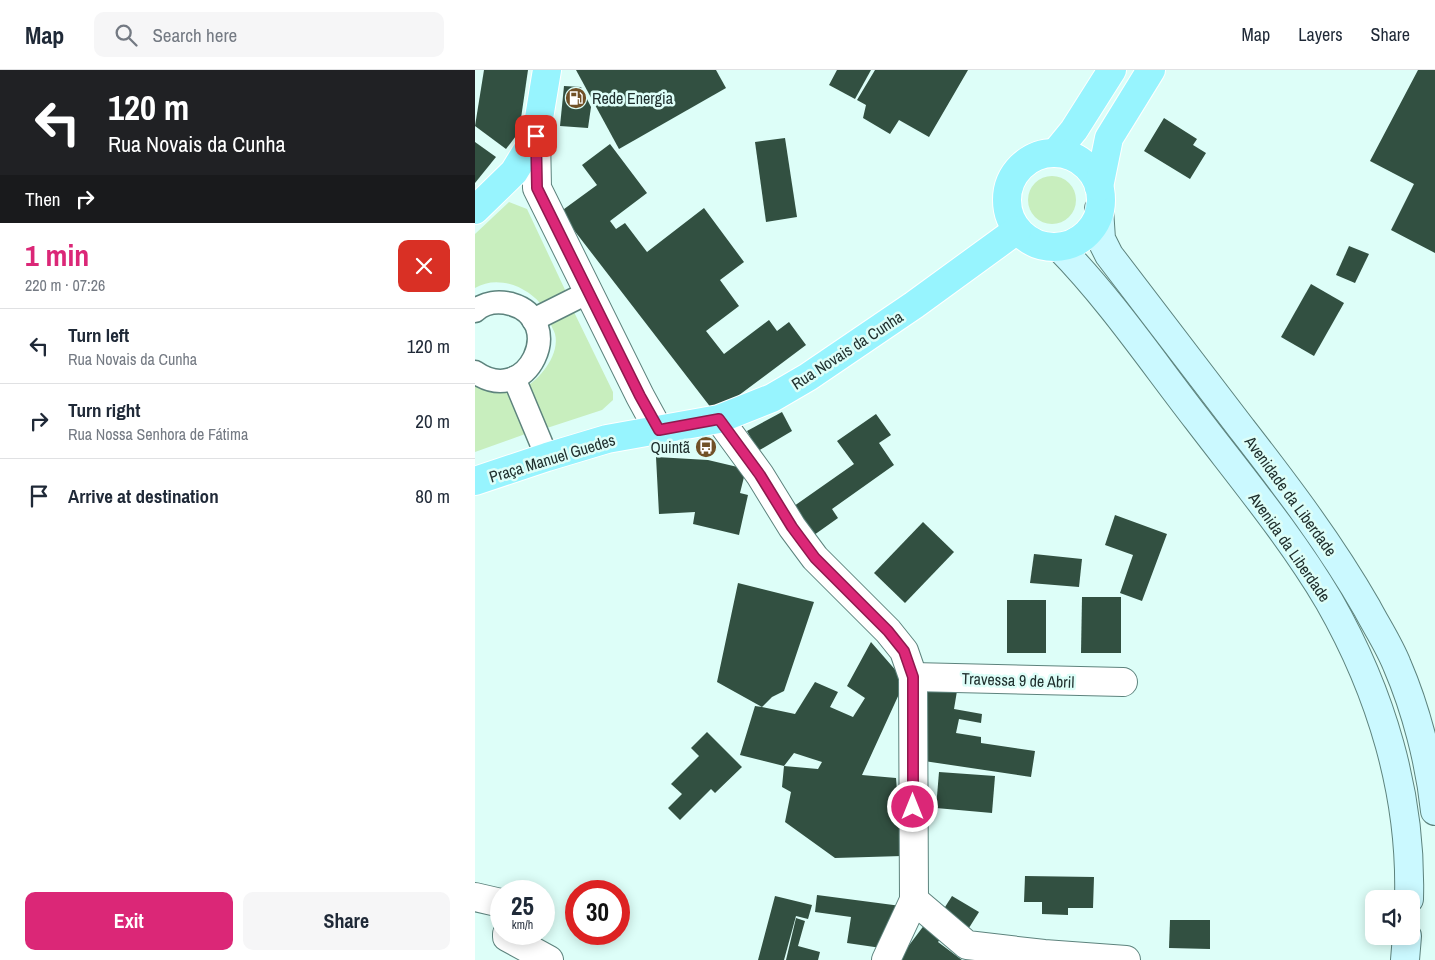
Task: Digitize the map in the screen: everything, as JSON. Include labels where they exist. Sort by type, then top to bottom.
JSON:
[{"type":"main road","points":[[475,210],[514,172],[536,136],[547,70]]},
{"type":"main road","points":[[1056,152],[1074,130],[1112,70]]},
{"type":"main road","points":[[1099,198],[1095,176],[1085,165],[1073,156],[1056,152],[1043,154],[1029,160],[1018,169],[1010,183],[1007,199],[1009,215],[1017,230],[1029,240],[1059,247],[1075,241],[1088,231],[1096,219],[1109,138],[1151,70]]},
{"type":"main road","name":"Avenidade da Liberdade","points":[[1099,198],[1101,239],[1109,255],[1300,503],[1341,564],[1382,635],[1397,665],[1409,698],[1422,744],[1435,811]]},
{"type":"main road","name":"Rua Novais da Cunha","points":[[659,430],[719,419],[772,398],[808,377],[915,305],[1017,230]]},
{"type":"main road","name":"Avenida da Liberdade","points":[[1059,247],[1097,288],[1277,524],[1323,593],[1352,645],[1370,685],[1385,728],[1398,775],[1408,835],[1409,890]]},
{"type":"main road","name":"Praça Manuel Guedes","points":[[475,481],[607,439],[659,430]]},
{"type":"main road","points":[[1405,960],[1406,945]]},
{"type":"street","points":[[536,136],[537,188],[659,430]]},
{"type":"street","points":[[533,320],[589,292]]},
{"type":"street","points":[[475,311],[492,303],[505,302],[517,306],[533,320],[539,336],[539,348],[534,361],[526,371],[514,378],[501,381],[488,380],[475,372]]},
{"type":"street","points":[[514,378],[547,457]]},
{"type":"street","points":[[719,419],[760,475],[792,527],[815,558],[888,631],[904,651],[913,677],[913,900],[886,960]]},
{"type":"street","name":"Travessa 9 de Abril","points":[[913,677],[1123,682]]},
{"type":"street","points":[[475,897],[490,900]]},
{"type":"street","points":[[913,900],[967,945],[1044,954],[1126,960]]},
{"type":"street","points":[[522,945],[549,960]]},
{"type":"green space","points":[[1047,176],[1057,176],[1066,180],[1072,186],[1075,191],[1075,209],[1066,220],[1057,224],[1047,224],[1038,220],[1032,214],[1028,205],[1028,195],[1032,186],[1038,180]]},
{"type":"green space","points":[[509,202],[527,209],[567,294],[544,308],[530,294],[513,285],[493,282],[475,288],[475,234]]},
{"type":"green space","points":[[573,310],[613,392],[613,400],[602,410],[547,428],[527,386],[544,371],[555,349],[555,334],[550,323]]},
{"type":"green space","points":[[475,386],[488,391],[512,392],[528,433],[475,452]]},
{"type":"building","points":[[484,70],[528,70],[519,132],[506,149],[475,126]]},
{"type":"building","points":[[576,70],[716,70],[726,88],[619,149]]},
{"type":"building","points":[[837,70],[871,70],[855,99],[829,85]]},
{"type":"building","points":[[875,70],[968,70],[929,137],[899,120],[890,134],[863,118],[866,105],[857,100]]},
{"type":"building","points":[[1418,70],[1435,70],[1435,253],[1391,230],[1414,184],[1370,161]]},
{"type":"building","points":[[564,86],[581,87],[591,107],[588,128],[560,126]]},
{"type":"building","points":[[1164,118],[1197,139],[1193,145],[1206,153],[1190,179],[1144,151]]},
{"type":"building","points":[[785,138],[797,217],[766,222],[755,142]]},
{"type":"building","points":[[475,142],[496,157],[475,183]]},
{"type":"building","points":[[610,144],[647,193],[610,221],[616,229],[625,223],[647,252],[704,208],[744,262],[720,280],[739,306],[706,331],[724,354],[769,320],[777,331],[789,322],[806,345],[715,413],[560,212],[597,185],[582,165]]},
{"type":"building","points":[[1349,246],[1369,254],[1355,283],[1336,275]]},
{"type":"building","points":[[1311,284],[1344,303],[1314,356],[1281,337]]},
{"type":"building","points":[[782,412],[792,431],[758,451],[747,431]]},
{"type":"building","points":[[876,414],[891,435],[879,443],[894,465],[832,509],[838,518],[807,540],[787,511],[854,464],[837,441]]},
{"type":"building","points":[[656,457],[708,460],[746,469],[740,493],[748,495],[739,535],[693,524],[695,512],[659,514]]},
{"type":"building","points":[[1115,515],[1167,534],[1142,601],[1120,593],[1133,555],[1105,545]]},
{"type":"building","points":[[923,522],[954,552],[905,603],[874,573]]},
{"type":"building","points":[[1034,554],[1082,559],[1079,587],[1030,583]]},
{"type":"building","points":[[738,583],[814,602],[784,691],[772,697],[762,707],[717,682]]},
{"type":"building","points":[[1082,597],[1121,597],[1121,653],[1081,653]]},
{"type":"building","points":[[1007,600],[1046,600],[1046,653],[1007,653]]},
{"type":"building","points":[[871,642],[905,681],[862,775],[896,778],[902,856],[835,858],[785,822],[791,792],[782,787],[784,766],[740,755],[755,706],[795,714],[815,682],[838,692],[830,707],[853,717],[865,698],[847,686]],"holes":[[[794,753],[822,762],[818,769],[784,766]]]},
{"type":"building","points":[[922,685],[957,691],[954,709],[982,714],[981,723],[959,719],[956,733],[981,737],[981,743],[1035,751],[1031,777],[924,761],[927,742],[914,740]]},
{"type":"building","points":[[707,732],[742,767],[715,793],[711,789],[680,820],[668,808],[682,794],[671,784],[699,756],[691,748]]},
{"type":"building","points":[[939,772],[995,776],[992,813],[936,808]]},
{"type":"building","points":[[1025,876],[1094,877],[1093,908],[1068,908],[1068,915],[1042,914],[1042,902],[1024,902]]},
{"type":"building","points":[[817,895],[901,906],[895,950],[847,943],[851,917],[815,912]]},
{"type":"building","points":[[775,896],[812,905],[808,919],[796,916],[784,960],[758,960]]},
{"type":"building","points":[[952,896],[979,912],[967,931],[940,915]]},
{"type":"building","points":[[796,918],[805,921],[798,946],[820,952],[818,960],[786,960]]},
{"type":"building","points":[[1170,920],[1210,920],[1210,949],[1169,948]]},
{"type":"building","points":[[925,924],[942,937],[938,942],[962,960],[898,960]]},
{"type":"place","name":"Rede Energia","points":[[576,98]]},
{"type":"place","name":"Quintã","points":[[706,447]]},
{"type":"route","points":[[536,136],[537,188],[640,396],[659,430],[719,419],[760,475],[792,527],[815,558],[888,631],[904,651],[913,677],[913,807]]}]
